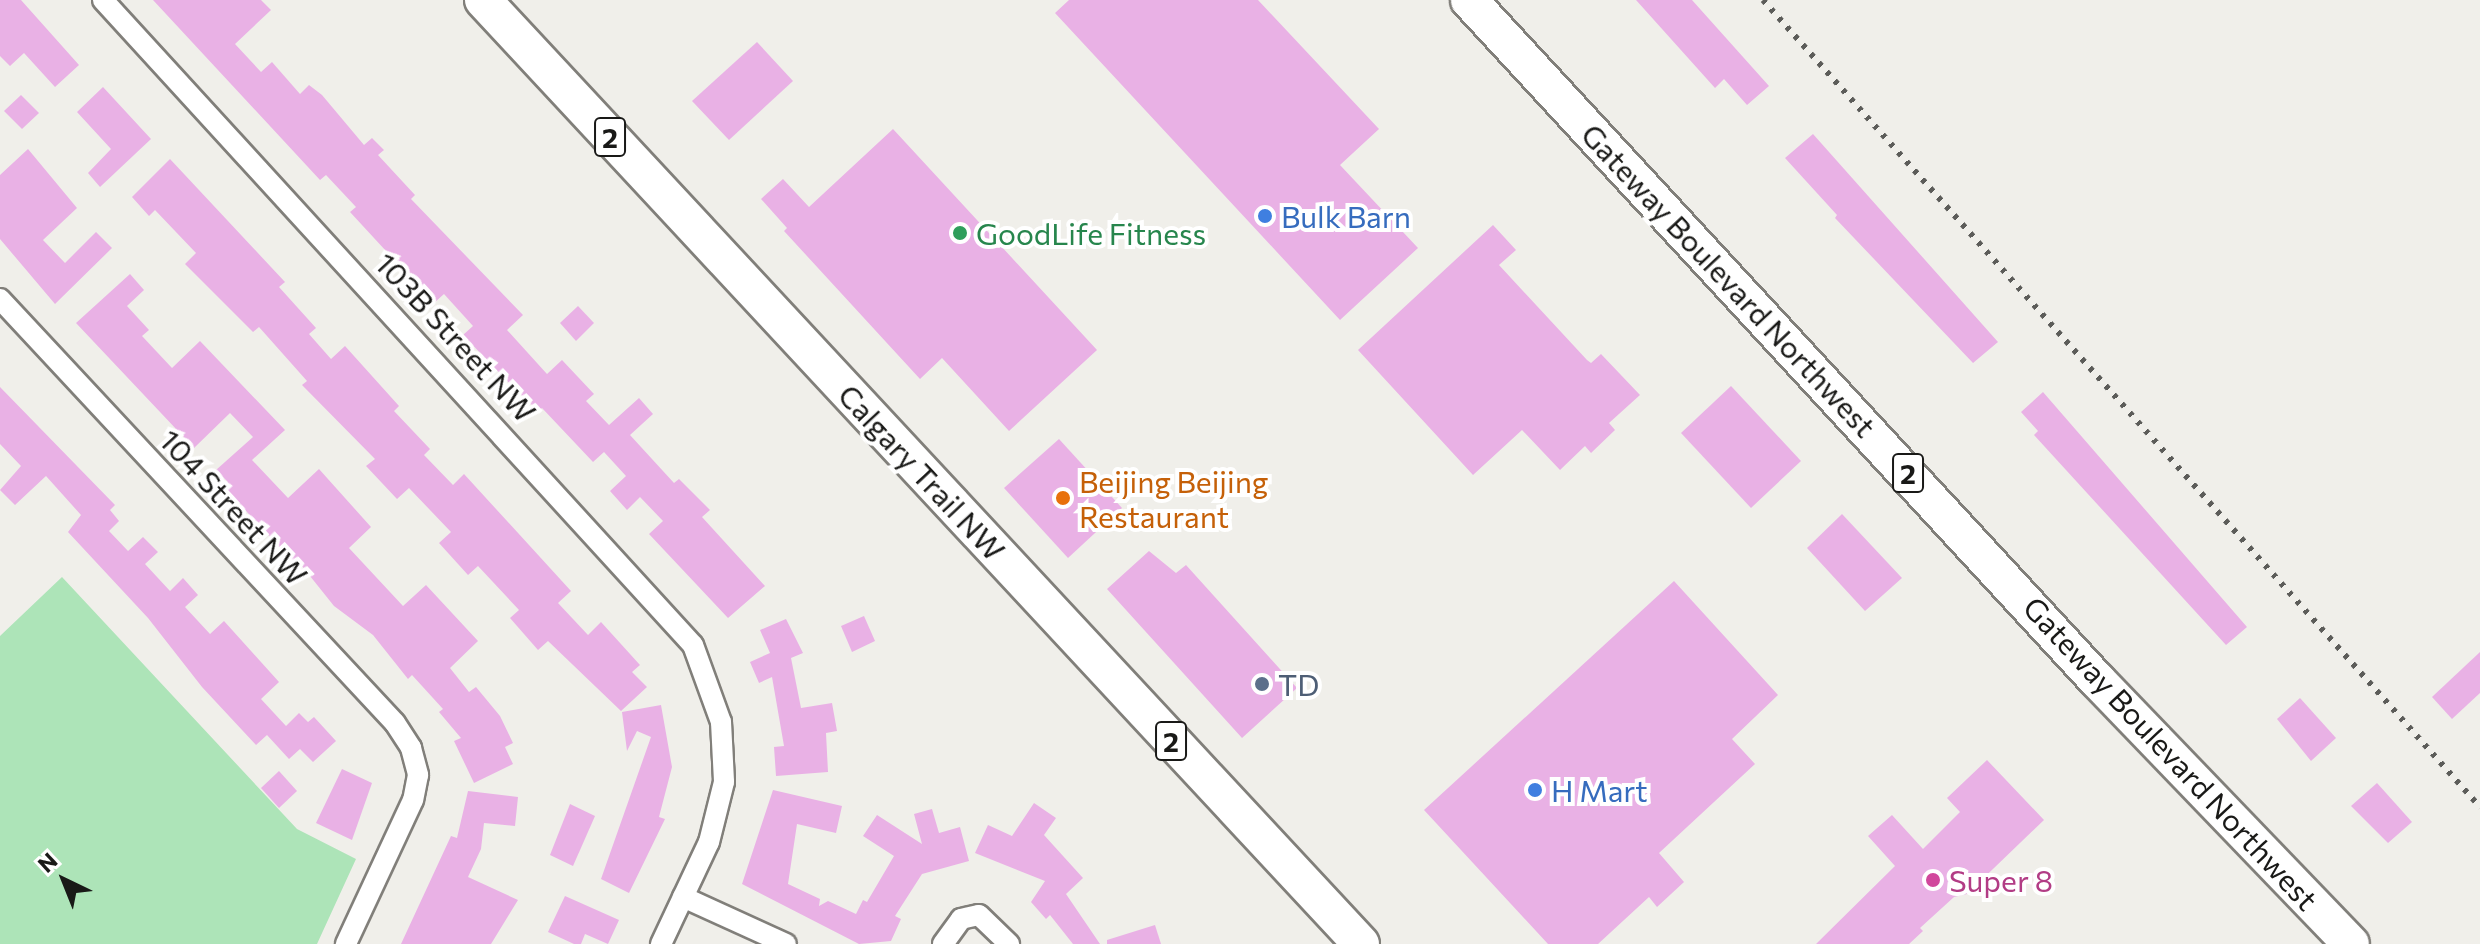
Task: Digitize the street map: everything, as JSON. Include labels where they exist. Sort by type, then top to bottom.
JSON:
[{"type":"highway","name":"Calgary Trail NW","points":[[483,0],[1361,944]]},
{"type":"highway","name":"Gateway Boulevard Northwest","points":[[1469,0],[2097,680],[2351,944]]},
{"type":"street","name":"103B Street NW","points":[[103,0],[671,614],[703,662],[724,739],[724,782],[716,825],[661,944]]},
{"type":"street","name":"104 Street NW","points":[[0,299],[395,723],[417,762],[413,800],[346,944]]},
{"type":"street","points":[[683,897],[786,944]]},
{"type":"street","points":[[943,944],[961,919],[979,915],[1009,944]]},
{"type":"green space","points":[[62,577],[297,829],[356,859],[317,944],[0,944],[0,636]]},
{"type":"building","points":[[0,0],[21,0],[79,65],[55,87],[24,53],[10,66],[0,56]]},
{"type":"building","points":[[153,0],[261,0],[271,10],[235,44],[261,72],[272,62],[300,94],[309,85],[322,95],[364,145],[372,138],[384,150],[378,155],[415,195],[411,199],[523,315],[507,330],[547,374],[562,360],[594,394],[586,401],[609,425],[639,398],[653,414],[630,435],[674,483],[679,479],[710,510],[702,517],[765,586],[728,618],[649,534],[663,521],[640,497],[627,510],[610,491],[626,476],[604,452],[593,462],[542,408],[538,411],[513,387],[463,335],[473,326],[444,294],[434,303],[350,212],[356,207],[326,175],[320,180]]},
{"type":"building","points":[[1069,0],[1258,0],[1379,129],[1340,165],[1418,248],[1340,320],[1055,13]]},
{"type":"building","points":[[1636,0],[1692,0],[1769,86],[1747,105],[1724,79],[1715,88]]},
{"type":"building","points":[[757,42],[793,81],[729,140],[692,101]]},
{"type":"building","points":[[103,87],[151,139],[100,187],[88,173],[111,149],[77,112]]},
{"type":"building","points":[[21,95],[39,113],[22,129],[4,111]]},
{"type":"building","points":[[893,129],[1097,350],[1009,431],[942,358],[920,379],[784,231],[787,228],[761,199],[783,179],[809,207]]},
{"type":"building","points":[[1813,134],[1998,342],[1973,363],[1835,218],[1837,215],[1785,158]]},
{"type":"building","points":[[28,149],[77,208],[43,240],[65,263],[96,232],[112,248],[55,304],[0,239],[0,175]]},
{"type":"building","points":[[170,159],[285,282],[279,287],[316,328],[309,334],[331,359],[345,346],[399,406],[394,411],[430,449],[424,455],[453,485],[464,474],[571,591],[558,603],[588,635],[601,622],[640,665],[632,672],[647,687],[621,711],[548,641],[538,650],[510,618],[519,610],[478,566],[468,575],[439,543],[451,532],[409,488],[397,499],[366,466],[375,459],[302,385],[307,381],[259,327],[253,332],[185,264],[196,253],[155,210],[149,216],[132,197]]},
{"type":"building","points":[[1493,225],[1516,250],[1499,265],[1587,360],[1591,363],[1601,354],[1640,395],[1609,423],[1615,430],[1591,453],[1585,446],[1560,470],[1522,430],[1473,475],[1358,350]]},
{"type":"building","points":[[130,274],[144,290],[127,306],[149,330],[142,336],[172,368],[200,341],[285,430],[252,460],[288,498],[319,469],[371,527],[349,548],[403,606],[426,585],[478,641],[450,668],[469,692],[476,687],[500,716],[513,743],[505,747],[513,764],[474,783],[454,741],[461,738],[439,712],[443,709],[412,675],[408,679],[373,635],[334,606],[298,561],[295,564],[223,486],[228,482],[216,470],[253,437],[230,413],[194,448],[76,323]]},
{"type":"building","points":[[578,306],[594,323],[576,341],[560,323]]},
{"type":"building","points":[[1731,386],[1801,461],[1751,508],[1681,433]]},
{"type":"building","points":[[0,387],[115,505],[110,510],[119,521],[109,531],[128,551],[143,537],[158,552],[145,564],[170,591],[183,578],[198,595],[185,607],[210,634],[224,621],[279,682],[261,699],[286,726],[299,713],[308,722],[314,717],[336,741],[313,762],[300,749],[289,759],[267,735],[256,745],[202,687],[148,618],[68,532],[81,515],[46,476],[15,505],[0,490],[21,466],[0,444]]},
{"type":"building","points":[[2043,392],[2247,627],[2226,645],[2034,435],[2038,431],[2021,412]]},
{"type":"building","name":"Beijing Beijing Restaurant","points":[[1059,439],[1122,508],[1068,558],[1004,488]]},
{"type":"building","points":[[1842,514],[1902,578],[1865,611],[1807,548]]},
{"type":"building","points":[[1149,551],[1176,573],[1186,565],[1297,688],[1242,738],[1107,589]]},
{"type":"building","points":[[1674,581],[1778,695],[1732,739],[1755,764],[1659,853],[1684,882],[1657,907],[1649,897],[1598,944],[1548,944],[1424,810]]},
{"type":"building","points":[[864,616],[875,641],[852,652],[841,626]]},
{"type":"building","points":[[786,619],[803,653],[791,658],[801,708],[832,703],[837,731],[826,733],[828,772],[776,776],[774,747],[784,746],[772,677],[759,683],[750,662],[770,653],[760,630]]},
{"type":"building","points":[[2480,652],[2480,693],[2452,719],[2432,697]]},
{"type":"building","points":[[2300,698],[2336,738],[2311,761],[2277,719]]},
{"type":"building","points":[[661,705],[672,767],[659,817],[665,819],[629,893],[601,879],[651,737],[637,731],[627,751],[622,712]]},
{"type":"building","name":"Super 8","points":[[1987,760],[2044,820],[1967,894],[1954,897],[1920,928],[1923,931],[1909,944],[1816,944],[1895,866],[1868,836],[1892,815],[1923,849],[1960,812],[1947,798]]},
{"type":"building","points":[[342,769],[372,783],[352,840],[316,823]]},
{"type":"building","points":[[279,771],[297,791],[279,808],[261,788]]},
{"type":"building","points":[[2377,783],[2412,822],[2388,843],[2351,806]]},
{"type":"building","points":[[773,790],[842,806],[836,833],[797,824],[788,884],[820,899],[819,906],[828,901],[856,914],[863,900],[867,902],[894,856],[863,836],[877,815],[922,844],[914,814],[932,809],[939,833],[960,827],[969,861],[922,874],[895,916],[901,919],[891,941],[859,944],[742,884]]},
{"type":"building","points":[[468,791],[518,797],[515,826],[484,823],[481,849],[468,877],[518,900],[491,944],[401,944],[451,836],[457,838]]},
{"type":"building","points":[[1034,803],[1056,818],[1044,835],[1083,878],[1066,894],[1100,944],[1073,944],[1050,915],[1046,919],[1031,902],[1045,881],[975,853],[988,825],[1012,836]]},
{"type":"building","points":[[570,804],[595,816],[573,866],[550,855]]},
{"type":"building","points":[[565,896],[619,920],[608,944],[585,934],[581,944],[574,944],[548,932]]},
{"type":"building","points":[[1155,925],[1161,944],[1107,944],[1107,940]]},
{"type":"railway","points":[[1763,0],[2480,807]]},
{"type":"place","name":"Bulk Barn","points":[[1265,216]]},
{"type":"place","name":"GoodLife Fitness","points":[[960,233]]},
{"type":"place","name":"Beijing Beijing Restaurant","points":[[1063,498]]},
{"type":"place","name":"TD","points":[[1262,684]]},
{"type":"place","name":"H Mart","points":[[1535,790]]},
{"type":"place","name":"Super 8","points":[[1933,880]]}]
